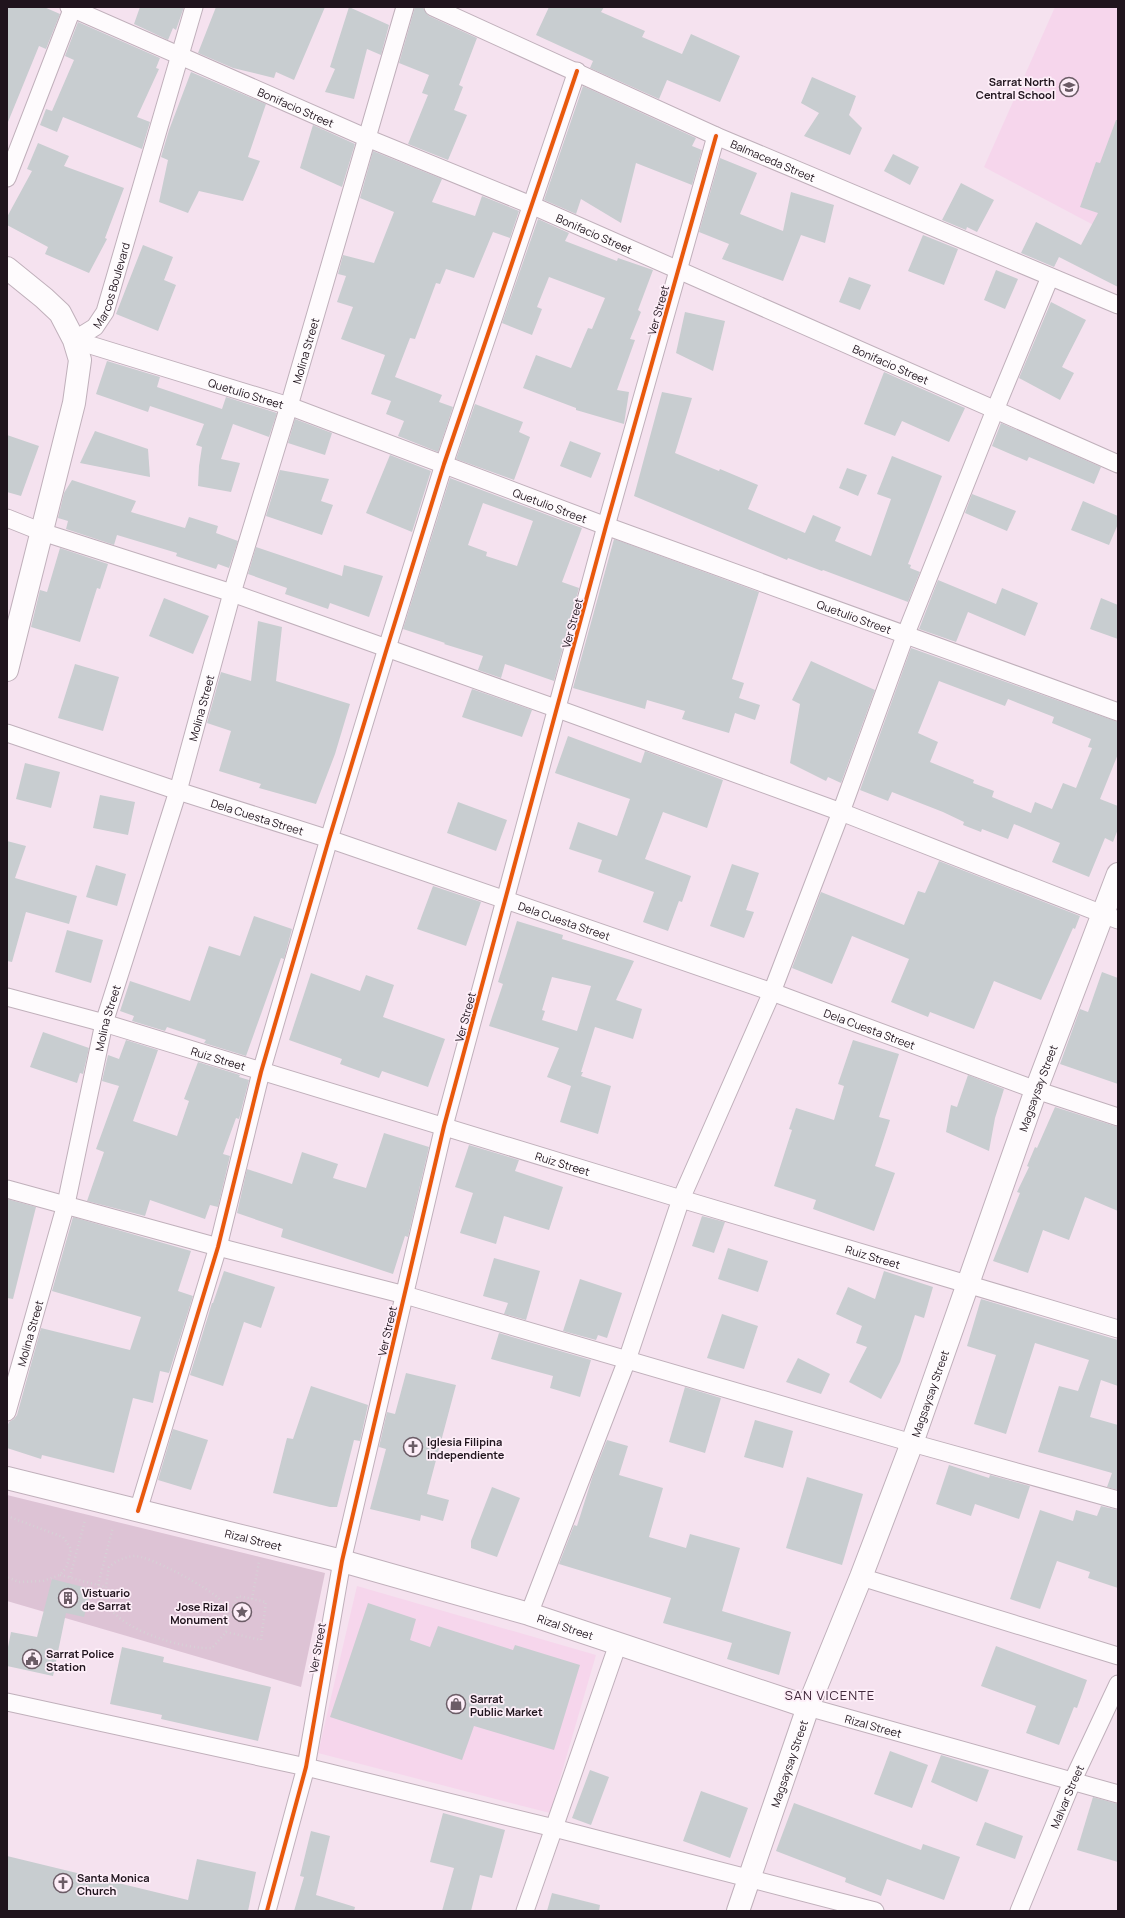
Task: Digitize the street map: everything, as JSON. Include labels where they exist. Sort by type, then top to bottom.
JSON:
[{"type":"main road","points":[[7,268],[60,313],[74,340],[80,360],[74,403],[7,670]]},
{"type":"main road","name":"Magsaysay Street","points":[[738,1911],[808,1707],[861,1578],[912,1443],[966,1285],[1036,1090],[1110,917],[1118,874]]},
{"type":"main road","name":"Rizal Street","points":[[7,1478],[342,1561],[529,1614],[808,1707]]},
{"type":"street","name":"Marcos Boulevard","points":[[74,340],[95,327],[105,312],[194,7]]},
{"type":"street","name":"Molina Street","points":[[7,1412],[66,1204],[104,1023],[178,791],[232,593],[289,406],[405,7]]},
{"type":"street","name":"Balmaceda Street","points":[[433,7],[577,71],[716,136],[1118,305]]},
{"type":"street","name":"Bonifacio Street","points":[[72,8],[366,138],[531,206],[678,270],[1118,464]]},
{"type":"street","points":[[7,178],[72,8]]},
{"type":"street","points":[[138,1511],[218,1246],[261,1072],[387,648],[444,464],[577,71]]},
{"type":"street","name":"Ver Street","points":[[267,1911],[306,1767],[342,1561],[444,1126],[558,709],[606,526],[716,136]]},
{"type":"street","points":[[529,1614],[627,1360],[681,1199],[772,992],[841,812],[905,636],[1050,277]]},
{"type":"street","name":"Quetulio Street","points":[[74,340],[289,406],[606,526],[905,636],[1118,712]]},
{"type":"street","points":[[7,518],[42,532],[232,593],[558,709],[841,812],[1110,917]]},
{"type":"street","name":"Dela Cuesta Street","points":[[7,733],[178,791],[329,839],[506,900],[772,992],[1036,1090],[1118,1117]]},
{"type":"street","name":"Ruiz Street","points":[[7,997],[104,1023],[681,1199],[1118,1329]]},
{"type":"street","points":[[7,1189],[405,1295],[912,1443],[1118,1500]]},
{"type":"street","points":[[861,1578],[1118,1656]]},
{"type":"street","points":[[525,1911],[618,1644]]},
{"type":"street","name":"Malvar Street","points":[[1019,1911],[1072,1782],[1118,1684]]},
{"type":"street","points":[[7,1702],[306,1767],[554,1828],[875,1911]]},
{"type":"street","name":"Rizal Street","points":[[808,1707],[1118,1794]]},
{"type":"path","points":[[70,1578],[91,1499]]},
{"type":"path","points":[[98,1585],[114,1524],[138,1511]]},
{"type":"path","points":[[7,1516],[64,1538],[71,1549],[67,1566],[60,1575],[43,1581],[27,1582],[19,1582],[7,1577]]},
{"type":"path","points":[[252,1599],[263,1542]]},
{"type":"path","points":[[226,1632],[261,1640],[266,1602],[238,1596],[228,1617],[226,1632],[212,1648],[200,1649],[175,1643],[120,1619],[108,1604],[105,1587],[109,1567],[119,1559],[135,1556],[166,1568],[203,1585],[220,1599],[228,1617]]},
{"type":"path","points":[[60,1575],[105,1587]]},
{"type":"shaded area","name":"Sarrat North Central School","points":[[1055,7],[1118,7],[1118,238],[984,167]]},
{"type":"shaded area","points":[[7,1495],[325,1573],[301,1687],[7,1601]]},
{"type":"shaded area","name":"Sarrat Public Market","points":[[357,1586],[596,1655],[550,1813],[318,1753]]},
{"type":"building","points":[[7,7],[44,7],[60,14],[46,49],[39,46],[8,122]]},
{"type":"building","points":[[140,7],[184,7],[176,30],[173,28],[168,40],[134,24]]},
{"type":"building","points":[[216,7],[325,7],[294,80],[276,72],[274,78],[233,68],[198,53]]},
{"type":"building","points":[[349,7],[389,25],[381,55],[367,49],[354,99],[325,92],[335,69],[330,67]]},
{"type":"building","points":[[415,7],[423,8],[429,16],[477,38],[459,85],[463,87],[454,110],[467,115],[448,160],[408,144],[428,95],[422,93],[429,75],[399,63]]},
{"type":"building","points":[[549,7],[604,7],[601,12],[645,31],[642,37],[682,54],[691,34],[740,56],[720,102],[667,80],[659,99],[590,68],[593,61],[536,35]]},
{"type":"building","points":[[78,22],[160,58],[156,68],[159,69],[137,117],[150,122],[142,149],[63,117],[57,132],[40,125],[46,109],[52,111],[74,60],[65,56]]},
{"type":"building","points":[[191,72],[266,104],[248,157],[260,161],[243,201],[199,191],[188,213],[159,202],[168,160],[161,157],[169,130]]},
{"type":"building","points":[[812,77],[856,96],[849,115],[862,128],[850,155],[804,136],[819,113],[801,103]]},
{"type":"building","points":[[583,86],[696,138],[692,146],[702,150],[692,185],[636,163],[621,223],[581,199],[576,214],[544,200]]},
{"type":"building","points":[[1116,120],[1118,120],[1118,287],[1059,257],[1054,267],[1021,253],[1036,222],[1081,245],[1098,213],[1080,207],[1096,162],[1100,163]]},
{"type":"building","points":[[313,125],[355,144],[342,187],[300,168]]},
{"type":"building","points":[[38,143],[69,156],[64,166],[124,188],[105,238],[107,239],[89,273],[45,254],[48,247],[7,225],[7,217],[32,171],[27,169]]},
{"type":"building","points":[[373,151],[442,179],[432,202],[475,216],[482,196],[519,211],[510,238],[493,232],[474,278],[446,269],[440,284],[436,283],[415,339],[410,338],[395,377],[442,395],[439,402],[453,407],[438,452],[398,436],[404,421],[386,414],[391,401],[371,394],[385,355],[341,339],[353,307],[337,302],[346,276],[338,274],[343,255],[374,263],[394,212],[360,198]]},
{"type":"building","points":[[893,154],[919,167],[910,185],[884,171]]},
{"type":"building","points":[[720,158],[757,173],[740,214],[783,231],[791,192],[834,205],[825,243],[801,235],[783,281],[722,259],[729,244],[699,232]]},
{"type":"building","points":[[961,183],[994,200],[977,232],[967,227],[966,230],[942,220]]},
{"type":"building","points":[[538,219],[569,233],[565,241],[617,261],[618,258],[653,270],[638,310],[641,312],[630,339],[635,340],[617,390],[629,392],[624,424],[576,410],[576,408],[523,388],[536,355],[571,368],[588,328],[592,329],[605,298],[549,277],[537,307],[542,309],[532,335],[502,323]]},
{"type":"building","points":[[923,235],[958,249],[944,285],[908,271]]},
{"type":"building","points":[[143,245],[173,257],[164,280],[176,285],[158,331],[116,314]]},
{"type":"building","points":[[996,270],[1018,279],[1005,309],[984,300]]},
{"type":"building","points":[[849,277],[871,285],[860,310],[839,302]]},
{"type":"building","points":[[1051,302],[1086,320],[1062,367],[1074,373],[1060,400],[1019,378]]},
{"type":"building","points":[[685,312],[725,321],[713,371],[676,353]]},
{"type":"building","points":[[107,361],[160,377],[157,387],[222,409],[226,397],[277,413],[269,437],[233,424],[221,459],[240,463],[231,492],[198,486],[202,447],[196,445],[204,424],[150,406],[148,412],[96,394]]},
{"type":"building","points":[[884,372],[965,408],[949,442],[902,421],[895,436],[864,424]]},
{"type":"building","points":[[662,392],[692,398],[675,453],[719,471],[720,469],[758,485],[748,509],[805,533],[813,515],[841,527],[835,541],[871,556],[891,499],[877,494],[892,456],[942,476],[908,564],[911,565],[910,568],[920,572],[908,602],[823,570],[822,571],[788,558],[787,560],[634,496]]},
{"type":"building","points":[[475,404],[523,422],[519,432],[530,437],[514,480],[456,459]]},
{"type":"building","points":[[295,419],[332,433],[325,455],[288,443]]},
{"type":"building","points":[[1001,423],[1101,467],[1094,484],[1029,457],[1027,461],[992,446]]},
{"type":"building","points":[[95,431],[148,449],[150,477],[80,463]]},
{"type":"building","points":[[7,435],[39,446],[21,496],[7,492]]},
{"type":"building","points":[[570,441],[601,453],[591,478],[560,466]]},
{"type":"building","points":[[390,455],[431,471],[412,532],[366,513]]},
{"type":"building","points":[[847,468],[867,475],[858,496],[839,488]]},
{"type":"building","points":[[280,470],[329,479],[321,501],[333,505],[322,535],[266,516]]},
{"type":"building","points":[[450,478],[582,528],[562,582],[579,588],[554,681],[505,664],[501,678],[478,670],[483,656],[403,629]],"holes":[[[483,503],[533,521],[517,566],[486,556],[487,552],[468,545]]]},
{"type":"building","points":[[72,480],[136,501],[131,512],[185,528],[189,517],[218,526],[216,533],[238,541],[229,568],[218,564],[216,569],[176,556],[177,553],[117,535],[114,545],[66,529],[68,521],[58,518],[64,493]]},
{"type":"building","points":[[972,494],[1016,511],[1007,531],[965,513]]},
{"type":"building","points":[[1083,501],[1118,516],[1118,524],[1109,545],[1071,530]]},
{"type":"building","points":[[614,539],[759,592],[732,679],[744,683],[739,698],[760,705],[755,720],[735,713],[729,733],[682,719],[685,711],[647,700],[645,709],[573,688]]},
{"type":"building","points":[[256,547],[342,576],[344,565],[383,576],[369,617],[330,603],[328,609],[285,594],[287,588],[248,574]]},
{"type":"building","points":[[60,548],[108,564],[100,589],[97,588],[80,642],[31,627],[40,590],[47,592]]},
{"type":"building","points":[[938,580],[996,604],[1002,588],[1038,603],[1025,636],[968,612],[956,642],[919,629]]},
{"type":"building","points":[[164,598],[209,616],[193,654],[149,636]]},
{"type":"building","points":[[1101,598],[1118,605],[1118,639],[1090,629]]},
{"type":"building","points":[[258,621],[282,627],[276,681],[350,704],[335,754],[316,804],[259,788],[261,784],[219,771],[231,731],[207,723],[221,672],[251,681]]},
{"type":"building","points":[[911,648],[1118,722],[1118,754],[1100,799],[1118,806],[1118,829],[1113,842],[1105,838],[1089,877],[1052,862],[1060,843],[1014,824],[1008,839],[982,829],[981,832],[963,825],[964,822],[943,812],[892,792],[888,801],[860,790]],"holes":[[[939,681],[1005,706],[1008,699],[1054,717],[1052,723],[1091,739],[1088,747],[1092,748],[1076,788],[1063,783],[1052,809],[1035,802],[1031,813],[992,797],[994,791],[973,783],[974,780],[930,762],[938,742],[918,733]]]},
{"type":"building","points":[[811,661],[875,690],[841,783],[828,777],[826,781],[790,763],[800,704],[792,700]]},
{"type":"building","points":[[75,664],[119,677],[103,731],[58,718]]},
{"type":"building","points":[[472,689],[532,710],[522,737],[462,717]]},
{"type":"building","points":[[568,736],[641,763],[645,751],[723,780],[707,828],[663,812],[645,859],[691,876],[682,902],[679,901],[668,931],[643,922],[654,892],[598,872],[602,860],[569,849],[578,822],[617,836],[630,799],[555,773]]},
{"type":"building","points":[[25,763],[60,772],[51,808],[16,799]]},
{"type":"building","points":[[100,795],[135,802],[128,835],[93,828]]},
{"type":"building","points":[[458,802],[507,820],[496,851],[447,833]]},
{"type":"building","points":[[7,841],[26,846],[15,878],[77,896],[69,924],[26,912],[12,962],[7,961]]},
{"type":"building","points":[[939,861],[1080,916],[1075,929],[1073,928],[1041,1000],[994,981],[974,1029],[930,1012],[928,1017],[891,1002],[909,959],[852,936],[832,984],[792,968],[821,892],[904,925],[918,891],[925,893]]},
{"type":"building","points":[[732,864],[759,873],[746,910],[754,912],[744,938],[710,926]]},
{"type":"building","points":[[96,865],[126,874],[117,906],[86,897]]},
{"type":"building","points":[[433,886],[481,902],[466,946],[417,929]]},
{"type":"building","points":[[254,916],[292,929],[284,959],[281,958],[246,1056],[204,1043],[206,1040],[167,1027],[165,1031],[132,1021],[134,1016],[120,1011],[130,981],[190,1001],[209,946],[240,956]]},
{"type":"building","points":[[517,921],[563,935],[562,939],[634,961],[616,1000],[642,1009],[633,1039],[595,1027],[581,1072],[583,1072],[581,1076],[611,1086],[598,1134],[560,1122],[571,1086],[547,1077],[559,1048],[489,1026],[503,984],[498,982]],"holes":[[[552,977],[591,986],[577,1031],[542,1020],[545,1011],[542,1010]]]},
{"type":"building","points":[[67,930],[103,940],[91,983],[55,972]]},
{"type":"building","points":[[1102,972],[1118,978],[1118,1084],[1060,1064],[1080,1009],[1088,1012]]},
{"type":"building","points":[[311,973],[360,991],[366,975],[394,985],[383,1017],[445,1039],[428,1087],[382,1071],[379,1078],[340,1064],[342,1059],[289,1040]]},
{"type":"building","points":[[43,1032],[89,1048],[83,1074],[80,1073],[77,1083],[30,1067]]},
{"type":"building","points":[[126,1040],[158,1050],[133,1121],[177,1136],[189,1101],[184,1099],[198,1062],[240,1075],[239,1077],[249,1080],[239,1119],[236,1118],[223,1154],[230,1156],[218,1207],[210,1205],[205,1219],[150,1200],[145,1216],[87,1201],[104,1152],[96,1149],[119,1086],[102,1081],[108,1055],[119,1059]]},
{"type":"building","points":[[853,1040],[899,1054],[879,1117],[890,1120],[875,1166],[895,1173],[874,1231],[813,1209],[816,1200],[774,1186],[792,1130],[789,1129],[796,1108],[834,1120],[844,1086],[838,1084]]},
{"type":"building","points":[[968,1075],[1004,1089],[995,1118],[989,1151],[946,1132],[951,1105],[957,1107]]},
{"type":"building","points":[[1055,1107],[1118,1127],[1118,1211],[1085,1197],[1069,1240],[1043,1230],[1028,1273],[993,1261],[1020,1193],[1017,1192],[1029,1167],[1027,1166],[1035,1147],[1037,1148]]},
{"type":"building","points":[[384,1133],[429,1147],[408,1237],[405,1236],[393,1274],[281,1237],[283,1229],[237,1213],[247,1169],[292,1184],[302,1152],[338,1164],[333,1178],[366,1188]]},
{"type":"building","points":[[469,1145],[519,1160],[515,1171],[563,1187],[549,1230],[504,1216],[496,1244],[460,1233],[473,1193],[455,1187]]},
{"type":"building","points":[[7,1199],[36,1207],[13,1299],[7,1298]]},
{"type":"building","points":[[702,1216],[725,1222],[714,1253],[692,1246]]},
{"type":"building","points":[[73,1217],[191,1251],[178,1291],[193,1296],[169,1373],[160,1371],[153,1403],[133,1398],[114,1473],[42,1455],[41,1459],[7,1448],[7,1427],[9,1422],[17,1415],[41,1328],[130,1350],[141,1317],[52,1291]]},
{"type":"building","points":[[728,1248],[768,1261],[758,1292],[718,1279]]},
{"type":"building","points":[[494,1258],[540,1271],[526,1320],[504,1314],[508,1303],[483,1296]]},
{"type":"building","points":[[224,1271],[275,1287],[261,1328],[244,1322],[223,1386],[190,1375],[212,1303]]},
{"type":"building","points":[[884,1271],[933,1287],[924,1318],[915,1315],[900,1362],[881,1399],[849,1382],[867,1347],[856,1343],[862,1326],[836,1314],[848,1287],[875,1299]]},
{"type":"building","points":[[580,1279],[622,1293],[607,1338],[598,1335],[596,1340],[563,1331]]},
{"type":"building","points":[[981,1299],[1118,1340],[1118,1386],[1101,1380],[1090,1417],[1118,1425],[1118,1490],[1107,1487],[1112,1473],[1038,1452],[1059,1386],[1078,1391],[1089,1360],[1035,1343],[1006,1434],[974,1424],[996,1355],[967,1346]]},
{"type":"building","points":[[722,1314],[758,1326],[744,1369],[707,1358]]},
{"type":"building","points":[[499,1333],[591,1360],[580,1397],[550,1388],[553,1376],[491,1359]]},
{"type":"building","points":[[798,1358],[830,1374],[821,1394],[786,1382]]},
{"type":"building","name":"Iglesia Filipina Independiente","points":[[406,1373],[456,1385],[427,1494],[449,1500],[443,1521],[421,1515],[420,1521],[370,1509],[386,1449],[379,1447],[387,1412],[395,1414]]},
{"type":"building","points":[[311,1386],[368,1405],[360,1441],[354,1440],[337,1507],[330,1507],[273,1493],[287,1438],[293,1439]]},
{"type":"building","points":[[685,1387],[721,1398],[705,1453],[669,1442]]},
{"type":"building","points":[[755,1420],[793,1431],[783,1468],[744,1457]]},
{"type":"building","points":[[173,1429],[208,1440],[191,1490],[158,1480]]},
{"type":"building","points":[[607,1440],[628,1446],[619,1475],[663,1488],[649,1537],[686,1548],[690,1534],[740,1548],[722,1611],[791,1632],[779,1675],[727,1659],[732,1643],[663,1623],[671,1598],[559,1564],[574,1525],[577,1526],[593,1475]]},
{"type":"building","points":[[949,1465],[989,1478],[990,1475],[1030,1486],[1019,1519],[975,1504],[971,1516],[936,1504]]},
{"type":"building","points":[[807,1477],[863,1494],[842,1565],[786,1548]]},
{"type":"building","points":[[492,1487],[520,1498],[497,1557],[471,1548],[471,1541]]},
{"type":"building","points":[[1101,1506],[1118,1510],[1118,1588],[1088,1578],[1090,1572],[1057,1561],[1040,1609],[1010,1599],[1040,1510],[1073,1521],[1076,1510],[1097,1516]]},
{"type":"building","points":[[52,1579],[91,1589],[84,1617],[66,1613],[53,1676],[7,1666],[7,1652],[11,1632],[37,1637]]},
{"type":"building","points":[[368,1603],[416,1619],[410,1640],[430,1647],[438,1626],[513,1650],[515,1645],[580,1665],[554,1750],[474,1726],[462,1760],[330,1717]]},
{"type":"building","points":[[996,1646],[1087,1680],[1077,1708],[1074,1707],[1059,1745],[1026,1733],[1036,1706],[981,1686]]},
{"type":"building","points":[[122,1647],[164,1657],[163,1662],[271,1687],[258,1741],[161,1719],[162,1715],[110,1704]]},
{"type":"building","points":[[890,1751],[928,1765],[912,1808],[874,1794]]},
{"type":"building","points":[[941,1755],[989,1770],[977,1802],[931,1782]]},
{"type":"building","points":[[590,1770],[609,1777],[591,1825],[572,1818]]},
{"type":"building","points":[[701,1791],[748,1808],[730,1858],[683,1841]]},
{"type":"building","points":[[1093,1797],[1118,1804],[1118,1862],[1077,1850]]},
{"type":"building","points":[[794,1803],[921,1850],[923,1844],[960,1857],[944,1900],[887,1879],[881,1896],[845,1882],[846,1878],[776,1851]]},
{"type":"building","points":[[443,1813],[505,1830],[492,1878],[480,1875],[471,1911],[442,1911],[454,1868],[430,1862]]},
{"type":"building","points":[[985,1822],[1023,1836],[1015,1859],[976,1845]]},
{"type":"building","points":[[311,1831],[330,1836],[316,1895],[355,1907],[354,1911],[294,1911],[304,1877],[300,1876]]},
{"type":"building","name":"Santa Monica Church","points":[[7,1856],[188,1900],[197,1859],[256,1872],[248,1911],[7,1911]]},
{"type":"building","points":[[552,1893],[600,1905],[599,1911],[547,1911]]},
{"type":"cycle path","points":[[138,1511],[218,1247],[261,1072],[387,648],[444,464],[577,71]]},
{"type":"cycle path","points":[[267,1911],[306,1767],[342,1561],[444,1126],[606,526],[716,136]]},
{"type":"place","name":"Sarrat North Central School","points":[[1069,87]]},
{"type":"place","name":"Iglesia Filipina Independiente","points":[[413,1447]]},
{"type":"place","name":"Vistuario de Sarrat","points":[[68,1598]]},
{"type":"place","name":"Jose Rizal Monument","points":[[242,1612]]},
{"type":"place","name":"Sarrat Police Station","points":[[32,1659]]},
{"type":"place","name":"Sarrat Public Market","points":[[456,1704]]},
{"type":"place","name":"Santa Monica Church","points":[[63,1883]]},
{"type":"district","name":"SAN VICENTE","points":[[830,1695]]}]
